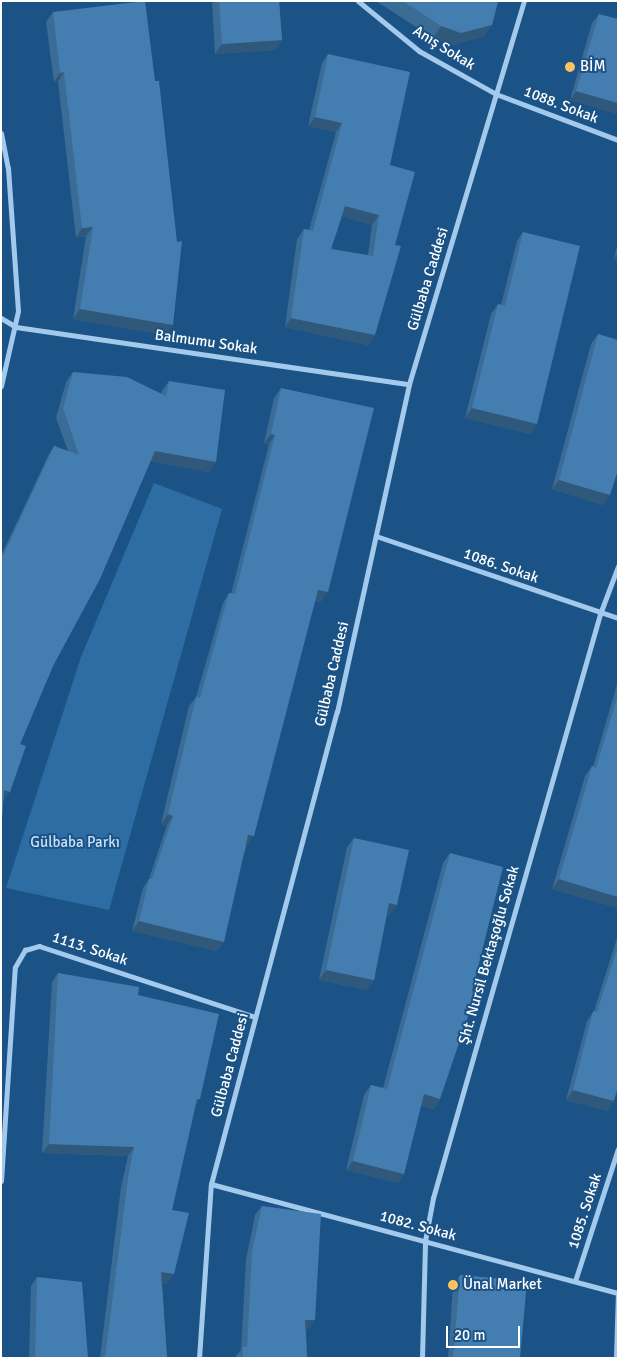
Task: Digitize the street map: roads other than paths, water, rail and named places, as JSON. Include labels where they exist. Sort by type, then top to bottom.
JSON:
[{"type":"street","name":"Anış Sokak","points":[[358,1],[419,51],[496,94]]},
{"type":"street","name":"Gülbaba Caddesi","points":[[199,1358],[211,1184],[337,712],[410,384],[524,1]]},
{"type":"street","name":"1088. Sokak","points":[[496,94],[618,140]]},
{"type":"street","points":[[1,133],[8,168],[16,327],[1,386]]},
{"type":"street","name":"Balmumu Sokak","points":[[1,318],[16,327],[410,384]]},
{"type":"street","name":"1086. Sokak","points":[[376,536],[600,614],[618,618]]},
{"type":"street","name":"Şht. Nursil Bektaşoğlu Sokak","points":[[422,1358],[425,1241],[432,1198],[600,614],[618,566]]},
{"type":"street","name":"1113. Sokak","points":[[1,1181],[15,967],[25,950],[39,946],[255,1017]]},
{"type":"street","name":"1085. Sokak","points":[[575,1281],[618,1150]]},
{"type":"street","name":"1082. Sokak","points":[[211,1184],[618,1292]]},
{"type":"street","points":[[616,1358],[618,1292]]},
{"type":"place","name":"BİM","points":[[570,67]]},
{"type":"place","name":"Ünal Market","points":[[453,1285]]},
{"type":"park label","name":"Gülbaba Parkı","points":[[75,843]]}]
